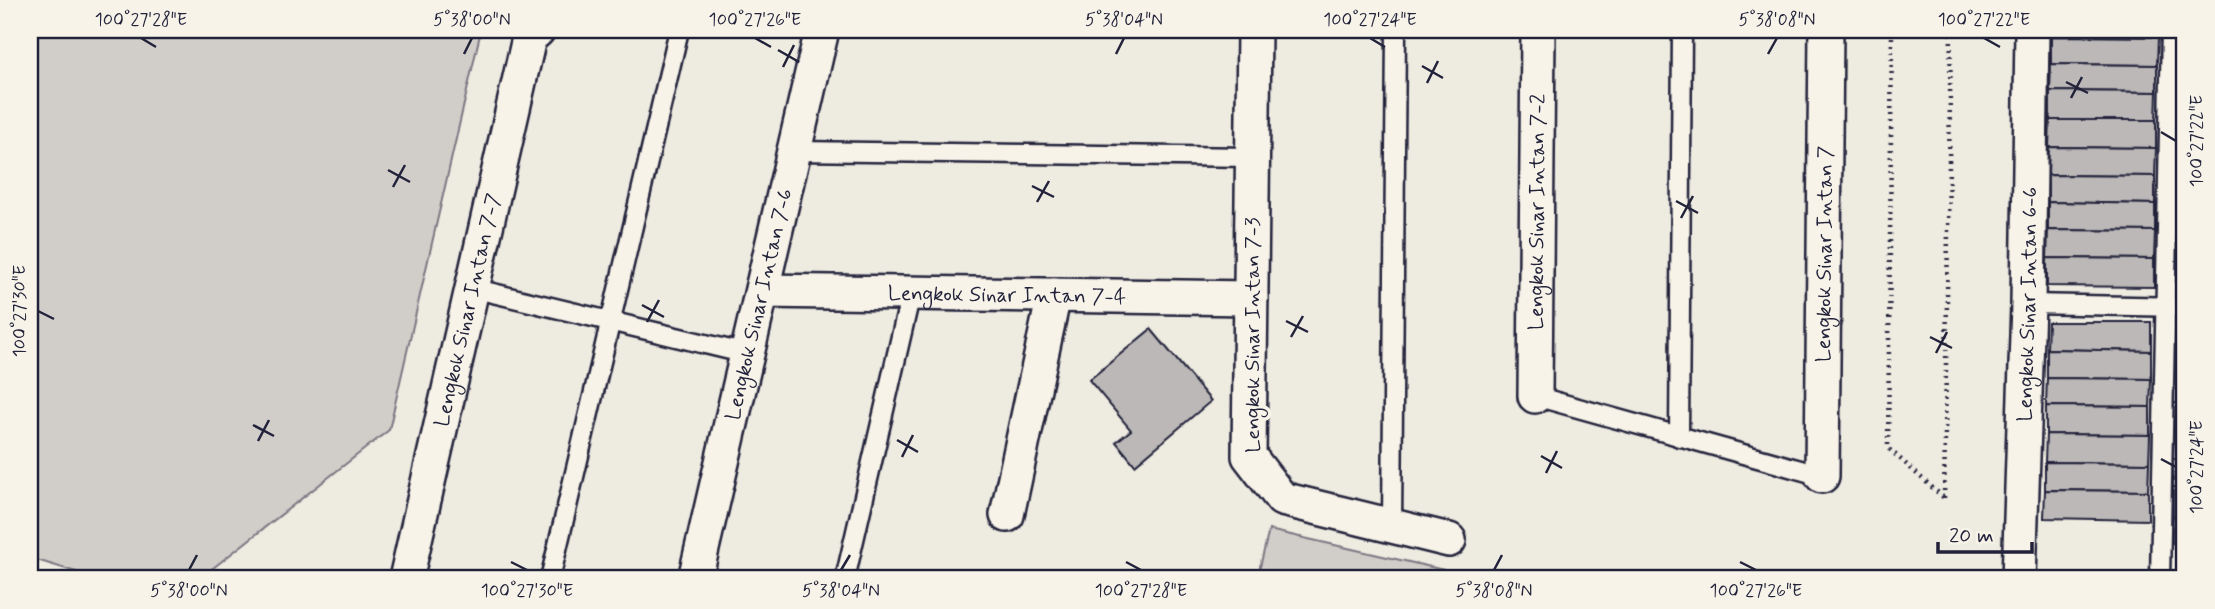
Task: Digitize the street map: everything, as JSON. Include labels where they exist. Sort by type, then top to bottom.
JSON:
[{"type":"street","name":"Lengkok Sinar Intan 7-6","points":[[695,579],[822,30]]},
{"type":"street","name":"Lengkok Sinar Intan 7-3","points":[[1254,30],[1249,456],[1282,499],[1449,540]]},
{"type":"street","name":"Lengkok Sinar Intan 7-2","points":[[1535,396],[1538,30]]},
{"type":"street","name":"Lengkok Sinar Intan 7","points":[[1822,476],[1826,30]]},
{"type":"street","name":"Lengkok Sinar Intan 6-6","points":[[2019,579],[2028,304],[2032,30]]},
{"type":"street","name":"Lengkok Sinar Intan 7-7","points":[[406,579],[533,34]]},
{"type":"street","name":"Lengkok Sinar Intan 7-4","points":[[762,290],[1251,298]]},
{"type":"street","points":[[1007,515],[1054,295]]},
{"type":"lane","points":[[550,579],[679,30]]},
{"type":"lane","points":[[1392,526],[1396,30]]},
{"type":"lane","points":[[1679,437],[1682,30]]},
{"type":"lane","points":[[2160,579],[2171,30]]},
{"type":"lane","points":[[794,151],[1252,157]]},
{"type":"lane","points":[[472,288],[747,354]]},
{"type":"lane","points":[[845,579],[911,293]]},
{"type":"lane","points":[[2028,304],[2185,307]]},
{"type":"lane","points":[[1535,396],[1822,476]]},
{"type":"path","points":[[1892,30],[1888,447],[1944,498],[1951,30]]},
{"type":"shaded area","points":[[30,30],[481,30],[389,430],[199,579],[99,579],[30,558]]},
{"type":"shaded area","points":[[1269,530],[1444,570],[1441,579],[1257,579]]},
{"type":"building","points":[[2051,30],[2158,30],[2158,37],[2051,36]]},
{"type":"building","points":[[2051,36],[2158,37],[2157,65],[2051,64]]},
{"type":"building","points":[[2180,38],[2185,38],[2185,66],[2180,66]]},
{"type":"building","points":[[2051,64],[2157,65],[2157,92],[2050,91]]},
{"type":"building","points":[[2180,66],[2185,66],[2185,94],[2179,94]]},
{"type":"building","points":[[2050,91],[2157,92],[2156,120],[2050,120]]},
{"type":"building","points":[[2179,94],[2185,94],[2185,122],[2179,122]]},
{"type":"building","points":[[2050,120],[2156,120],[2156,148],[2049,147]]},
{"type":"building","points":[[2179,122],[2185,122],[2185,150],[2178,150]]},
{"type":"building","points":[[2049,147],[2156,148],[2155,176],[2048,175]]},
{"type":"building","points":[[2178,150],[2185,150],[2185,178],[2178,178]]},
{"type":"building","points":[[2048,175],[2155,176],[2155,204],[2048,202]]},
{"type":"building","points":[[2178,178],[2185,178],[2185,206],[2177,206]]},
{"type":"building","points":[[2048,202],[2155,204],[2155,231],[2048,230]]},
{"type":"building","points":[[2177,206],[2185,206],[2185,234],[2177,234]]},
{"type":"building","points":[[2048,230],[2155,231],[2154,259],[2047,258]]},
{"type":"building","points":[[2177,234],[2185,234],[2185,262],[2176,262]]},
{"type":"building","points":[[2047,258],[2154,259],[2154,287],[2047,286]]},
{"type":"building","points":[[2176,262],[2185,262],[2185,290],[2176,290]]},
{"type":"building","points":[[2176,319],[2185,319],[2185,348],[2175,347]]},
{"type":"building","points":[[2048,322],[2151,322],[2151,351],[2047,349]]},
{"type":"building","points":[[1151,329],[1211,401],[1135,465],[1116,442],[1131,430],[1089,380]]},
{"type":"building","points":[[2175,347],[2185,348],[2185,375],[2174,375]]},
{"type":"building","points":[[2047,349],[2151,351],[2151,379],[2047,378]]},
{"type":"building","points":[[2174,375],[2185,375],[2185,404],[2174,403]]},
{"type":"building","points":[[2047,378],[2151,379],[2150,407],[2046,406]]},
{"type":"building","points":[[2174,403],[2185,404],[2185,432],[2174,431]]},
{"type":"building","points":[[2046,406],[2150,407],[2150,435],[2046,434]]},
{"type":"building","points":[[2174,431],[2185,432],[2185,459],[2173,459]]},
{"type":"building","points":[[2046,434],[2150,435],[2149,463],[2045,462]]},
{"type":"building","points":[[2173,459],[2185,459],[2185,488],[2173,487]]},
{"type":"building","points":[[2045,462],[2149,463],[2148,491],[2045,490]]},
{"type":"building","points":[[2173,487],[2185,488],[2185,516],[2173,516]]},
{"type":"building","points":[[2045,490],[2148,491],[2148,520],[2044,518]]},
{"type":"building","points":[[2173,516],[2185,516],[2185,544],[2172,543]]}]
